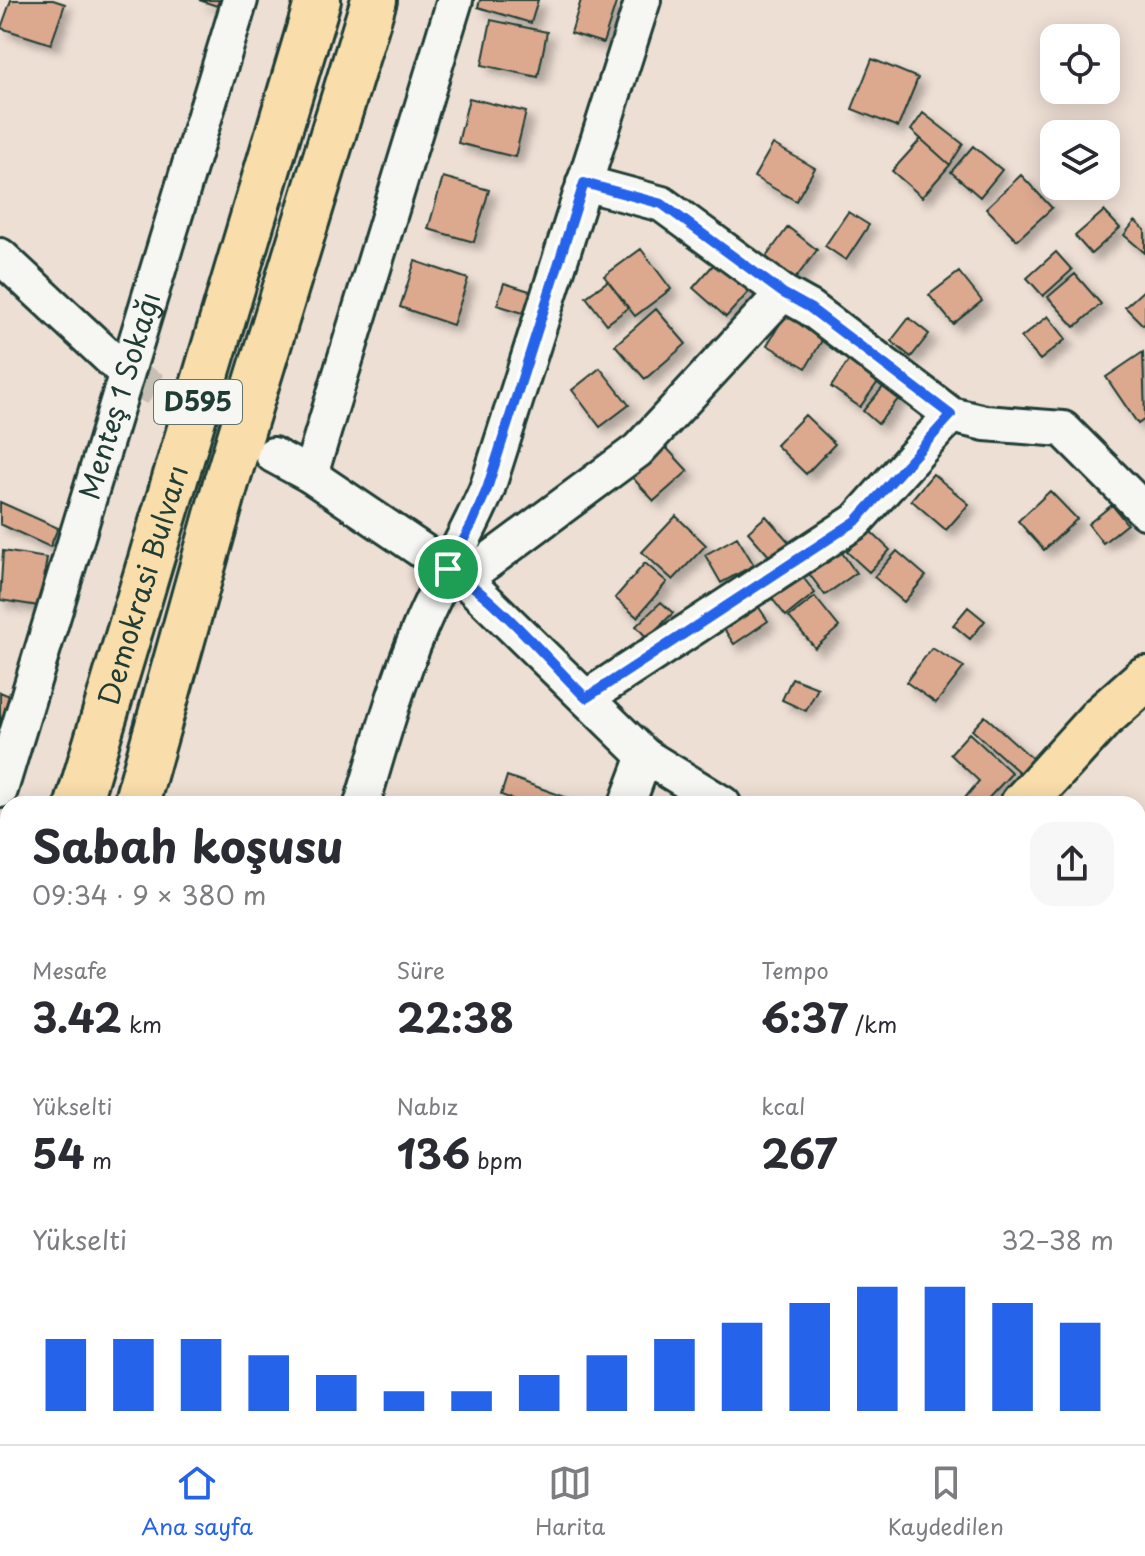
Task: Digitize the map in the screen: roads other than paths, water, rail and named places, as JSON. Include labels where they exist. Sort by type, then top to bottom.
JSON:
[{"type":"main road","name":"Demokrasi Bulvarı","points":[[80,796],[318,0]]},
{"type":"main road","name":"Demokrasi Bulvarı","points":[[138,796],[226,483],[374,0]]},
{"type":"main road","points":[[1030,796],[1101,718],[1145,679]]},
{"type":"street","name":"Menteş 1 Sokağı","points":[[0,790],[240,0]]},
{"type":"street","points":[[310,475],[455,0]]},
{"type":"street","points":[[364,796],[406,663],[456,574],[487,489],[643,0]]},
{"type":"street","points":[[584,183],[662,204],[783,293],[810,308],[951,415],[985,423],[1063,429],[1145,511]]},
{"type":"street","points":[[0,256],[126,373]]},
{"type":"street","points":[[456,574],[638,450],[783,293]]},
{"type":"street","points":[[586,698],[856,521],[951,415]]},
{"type":"street","points":[[273,455],[310,475],[456,574],[645,756],[710,796]]},
{"type":"street","points":[[630,796],[645,756]]},
{"type":"tunnel","points":[[126,373],[259,447]]}]
